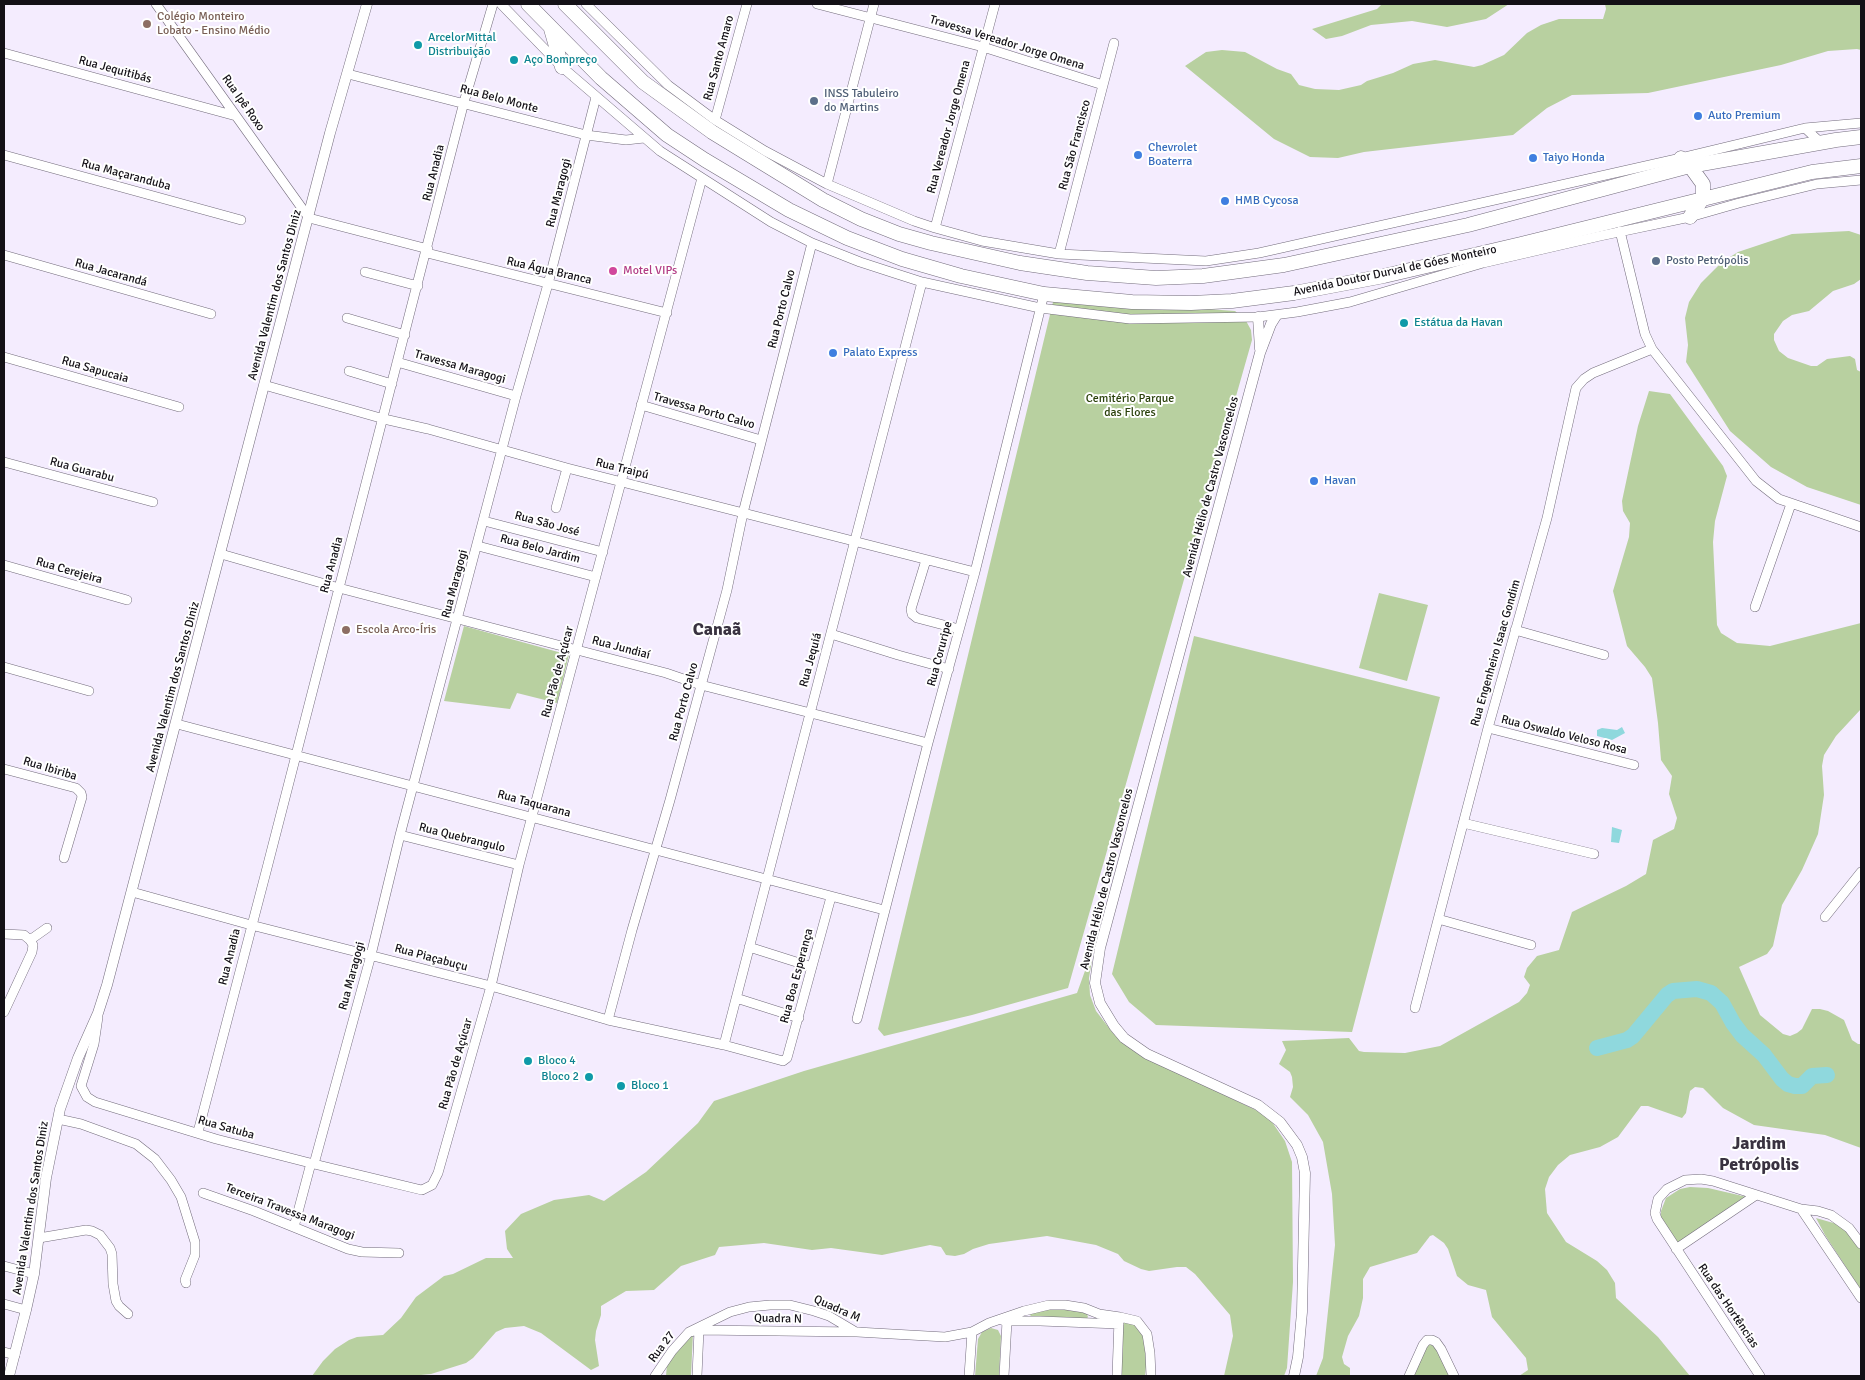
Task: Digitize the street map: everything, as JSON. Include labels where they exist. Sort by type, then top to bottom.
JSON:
[{"type":"highway","name":"Avenida Doutor Durval de Góes Monteiro","points":[[528,4],[601,78],[667,135],[789,210],[847,238],[902,258],[961,276],[1044,294],[1132,302],[1191,303],[1232,301],[1327,287],[1478,259],[1704,198],[1812,172],[1861,166]]},
{"type":"highway","points":[[565,4],[643,82],[712,132],[823,200],[861,219],[899,234],[971,253],[1055,270],[1156,278],[1203,276],[1248,271],[1468,226],[1686,162],[1861,137]]},
{"type":"highway","points":[[550,26],[562,67]]},
{"type":"highway","points":[[1686,162],[1703,184],[1704,198],[1690,217]]},
{"type":"street","name":"Rua Ipê Roxo","points":[[156,4],[309,218]]},
{"type":"street","name":"Avenida Valentim dos Santos Diniz","points":[[9,1376],[34,1274],[46,1178],[58,1119],[78,1058],[98,1013],[107,985],[177,724],[330,133],[367,4]]},
{"type":"street","name":"Rua Anadia","points":[[198,1132],[384,419],[464,102],[492,4]]},
{"type":"street","points":[[501,4],[562,67],[644,138],[673,160],[748,208],[812,243],[860,262],[922,282],[1040,308],[1130,319],[1276,316],[1350,302],[1478,259],[1690,217],[1817,184],[1861,180]]},
{"type":"street","points":[[586,4],[668,85],[715,120],[765,151],[827,184],[935,228],[982,241],[1059,254],[1206,261],[1259,253],[1686,162],[1804,128],[1861,123]]},
{"type":"street","name":"Rua Santo Amaro","points":[[715,120],[747,4]]},
{"type":"street","name":"Travessa Vereador Jorge Omena","points":[[817,4],[983,47],[1103,86]]},
{"type":"street","points":[[827,184],[874,4]]},
{"type":"street","name":"Rua Vereador Jorge Omena","points":[[935,228],[995,4]]},
{"type":"street","name":"Rua São Francisco","points":[[1059,254],[1114,42]]},
{"type":"street","name":"Rua Jequitibás","points":[[4,53],[236,116]]},
{"type":"street","name":"Rua Belo Monte","points":[[348,74],[464,102],[586,135],[626,140],[644,138]]},
{"type":"street","name":"Rua Maragogi","points":[[294,1227],[371,955],[413,785],[478,546],[516,396],[548,284],[596,96]]},
{"type":"street","points":[[220,111],[228,104]]},
{"type":"street","points":[[1804,128],[1821,143]]},
{"type":"street","name":"Rua Maçaranduba","points":[[4,155],[241,220]]},
{"type":"street","name":"Rua Pão de Açúcar","points":[[438,1173],[491,986],[532,816],[702,178]]},
{"type":"street","name":"Rua Água Branca","points":[[309,218],[548,284],[666,313]]},
{"type":"street","points":[[1620,231],[1645,334],[1652,349],[1756,481],[1772,494],[1791,504],[1861,527]]},
{"type":"street","name":"Rua Porto Calvo","points":[[608,1020],[727,590],[743,513],[812,243]]},
{"type":"street","name":"Rua Jacarandá","points":[[4,255],[211,314]]},
{"type":"street","points":[[365,272],[418,286]]},
{"type":"street","name":"Rua Jequiá","points":[[724,1045],[922,282]]},
{"type":"street","name":"Rua Coruripe","points":[[857,1019],[928,743],[975,572],[1044,294]]},
{"type":"street","name":"Avenida Hélio de Castro Vasconcelos","points":[[1276,316],[1260,353],[1100,948],[1095,983],[1100,1003],[1124,1038],[1147,1054],[1258,1105],[1280,1122],[1298,1145],[1305,1173],[1302,1312],[1298,1357],[1294,1376]]},
{"type":"street","name":"Avenida Hélio de Castro Vasconcelos","points":[[1258,317],[1260,353]]},
{"type":"street","points":[[347,318],[405,335]]},
{"type":"street","name":"Rua Engenheiro Isaac Gondim","points":[[1415,1008],[1488,728],[1546,518],[1576,388],[1592,373],[1652,349]]},
{"type":"street","name":"Rua Sapucaia","points":[[4,357],[180,407]]},
{"type":"street","name":"Travessa Maragogi","points":[[397,362],[516,396]]},
{"type":"street","points":[[348,372],[392,384]]},
{"type":"street","name":"Rua Traipú","points":[[264,385],[567,468],[975,572]]},
{"type":"street","name":"Travessa Porto Calvo","points":[[641,405],[761,440]]},
{"type":"street","name":"Rua Guarabu","points":[[4,462],[153,502]]},
{"type":"street","points":[[556,508],[567,468]]},
{"type":"street","points":[[1755,607],[1791,504]]},
{"type":"street","name":"Rua São José","points":[[484,521],[603,552]]},
{"type":"street","name":"Rua Belo Jardim","points":[[478,546],[596,577]]},
{"type":"street","name":"Rua Jundiaí","points":[[220,554],[339,588],[666,673],[701,685],[928,743]]},
{"type":"street","points":[[926,560],[911,609],[912,614],[917,618],[959,629]]},
{"type":"street","name":"Rua Cerejeira","points":[[4,565],[127,600]]},
{"type":"street","points":[[1515,630],[1604,656]]},
{"type":"street","points":[[831,634],[949,669]]},
{"type":"street","points":[[4,667],[89,692]]},
{"type":"street","name":"Rua Taquarana","points":[[177,724],[884,910]]},
{"type":"street","name":"Rua Oswaldo Veloso Rosa","points":[[1488,728],[1634,765]]},
{"type":"street","name":"Rua Ibiriba","points":[[4,769],[76,788],[81,793],[82,797],[64,858]]},
{"type":"street","points":[[1463,823],[1594,854]]},
{"type":"street","name":"Rua Quebrangulo","points":[[400,836],[519,866]]},
{"type":"street","points":[[1825,917],[1861,872]]},
{"type":"street","name":"Rua Piaçabuçu","points":[[132,892],[252,925],[491,986],[608,1020],[724,1045],[784,1061]]},
{"type":"street","name":"Rua Boa Esperança","points":[[784,1061],[787,1058],[799,1018],[831,897]]},
{"type":"street","points":[[1438,919],[1531,945]]},
{"type":"street","points":[[30,940],[47,928]]},
{"type":"street","points":[[4,934],[24,935],[33,945],[32,952],[4,1012]]},
{"type":"street","points":[[749,947],[812,967]]},
{"type":"street","points":[[736,998],[799,1018]]},
{"type":"street","name":"Rua Satuba","points":[[98,1013],[94,1044],[81,1086],[84,1093],[95,1102],[216,1139],[422,1190],[432,1185],[438,1173]]},
{"type":"street","points":[[58,1119],[81,1124],[136,1144],[155,1159],[181,1197],[195,1242],[195,1255],[185,1280],[186,1283]]},
{"type":"street","name":"Rua das Hortências","points":[[1756,1195],[1713,1181],[1701,1179],[1686,1180],[1666,1189],[1658,1199],[1655,1213],[1676,1249],[1760,1376]]},
{"type":"street","name":"Terceira Travessa Maragogi","points":[[203,1193],[254,1210],[348,1249],[362,1252],[399,1253]]},
{"type":"street","points":[[1676,1249],[1756,1195],[1801,1209],[1818,1211],[1840,1221],[1849,1228],[1861,1244]]},
{"type":"street","points":[[1801,1209],[1861,1298]]},
{"type":"street","points":[[39,1238],[86,1230],[100,1235],[110,1248],[112,1254],[113,1284],[116,1301],[123,1311],[128,1314]]},
{"type":"street","points":[[4,1266],[34,1274]]},
{"type":"street","points":[[4,1304],[26,1310]]},
{"type":"street","name":"Quadra M","points":[[702,1326],[730,1312],[749,1307],[770,1305],[790,1305],[814,1310],[857,1332],[945,1337],[972,1332],[990,1323],[1024,1311],[1049,1305],[1084,1308],[1119,1320]]},
{"type":"street","name":"Quadra M","points":[[990,1323],[1040,1320],[1137,1321],[1147,1334],[1151,1376]]},
{"type":"street","points":[[1116,1376],[1119,1320]]},
{"type":"street","points":[[1004,1376],[1006,1321]]},
{"type":"street","points":[[696,1376],[702,1326]]},
{"type":"street","name":"Rua 27","points":[[658,1375],[672,1351],[689,1332],[702,1326]]},
{"type":"street","name":"Quadra N","points":[[702,1326],[857,1332]]},
{"type":"street","points":[[969,1376],[972,1332]]},
{"type":"street","points":[[1409,1376],[1425,1342],[1430,1340],[1434,1340],[1441,1349],[1454,1376]]},
{"type":"street","points":[[4,1352],[14,1355]]},
{"type":"green space","points":[[1382,4],[1509,4],[1486,19],[1447,27],[1412,21],[1371,25],[1342,36],[1326,39],[1312,29],[1377,9]]},
{"type":"green space","points":[[1605,4],[1861,4],[1861,50],[1828,51],[1781,65],[1648,93],[1572,95],[1547,108],[1513,135],[1364,152],[1338,158],[1310,157],[1274,139],[1185,66],[1206,52],[1222,50],[1245,52],[1277,69],[1291,74],[1299,85],[1315,89],[1339,90],[1361,85],[1413,64],[1435,60],[1474,67],[1482,65],[1504,55],[1527,33],[1541,25],[1559,19],[1603,19],[1606,9]]},
{"type":"green space","points":[[1849,231],[1861,235],[1861,279],[1854,284],[1833,291],[1809,311],[1792,315],[1783,321],[1774,334],[1774,340],[1779,351],[1788,358],[1811,366],[1817,366],[1827,359],[1850,356],[1855,359],[1857,370],[1861,372],[1861,505],[1807,487],[1771,467],[1730,431],[1686,362],[1688,345],[1685,318],[1689,302],[1701,283],[1722,262],[1738,252],[1792,234]]},
{"type":"green space","name":"Cemitério Parque das Flores","points":[[1054,298],[1235,311],[1245,319],[1251,330],[1252,340],[1068,988],[972,1015],[884,1036],[878,1029]]},
{"type":"green space","points":[[1649,391],[1670,394],[1723,466],[1727,476],[1715,521],[1713,542],[1717,625],[1721,633],[1737,643],[1770,646],[1861,623],[1861,709],[1836,736],[1824,755],[1822,766],[1824,795],[1818,834],[1802,870],[1782,905],[1773,946],[1767,954],[1739,967],[1760,1015],[1783,1034],[1790,1036],[1797,1033],[1802,1029],[1812,1009],[1820,1009],[1828,1011],[1844,1020],[1852,1040],[1861,1044],[1861,1148],[1825,1135],[1754,1125],[1723,1108],[1703,1088],[1695,1087],[1690,1091],[1686,1113],[1682,1118],[1648,1106],[1641,1106],[1618,1137],[1600,1147],[1570,1155],[1558,1165],[1549,1177],[1545,1189],[1547,1213],[1566,1242],[1597,1261],[1607,1270],[1615,1283],[1616,1298],[1658,1337],[1690,1376],[1519,1376],[1528,1370],[1526,1358],[1492,1317],[1486,1290],[1468,1285],[1457,1276],[1448,1249],[1444,1243],[1433,1235],[1430,1236],[1417,1253],[1370,1267],[1363,1279],[1363,1298],[1359,1316],[1348,1336],[1342,1357],[1344,1364],[1350,1368],[1350,1376],[1316,1376],[1323,1358],[1335,1245],[1332,1194],[1323,1142],[1308,1115],[1290,1097],[1293,1087],[1292,1077],[1290,1072],[1279,1064],[1286,1050],[1282,1041],[1349,1038],[1359,1051],[1364,1052],[1405,1053],[1440,1046],[1519,1002],[1527,993],[1530,985],[1524,977],[1527,968],[1537,956],[1559,950],[1572,912],[1626,886],[1646,874],[1653,840],[1674,829],[1677,818],[1669,794],[1672,776],[1661,760],[1652,678],[1627,646],[1613,591],[1629,537],[1630,523],[1623,511],[1622,501],[1638,426]]},
{"type":"green space","points":[[1379,593],[1428,605],[1407,681],[1359,668]]},
{"type":"green space","points":[[464,626],[569,655],[557,703],[517,693],[510,709],[444,701]]},
{"type":"green space","points":[[1194,636],[1440,697],[1352,1032],[1156,1025],[1129,1002],[1112,974]]},
{"type":"green space","points":[[1092,960],[1089,978],[1090,995],[1096,1011],[1113,1033],[1144,1056],[1268,1116],[1285,1141],[1292,1162],[1293,1282],[1287,1368],[1284,1376],[1224,1376],[1233,1336],[1230,1315],[1195,1274],[1186,1267],[1149,1271],[1124,1261],[1118,1254],[1096,1245],[1047,1236],[989,1244],[955,1256],[946,1255],[941,1247],[930,1245],[882,1255],[831,1248],[812,1250],[764,1243],[719,1247],[715,1255],[681,1266],[654,1290],[626,1291],[601,1306],[601,1315],[595,1340],[599,1366],[591,1370],[541,1333],[524,1326],[505,1328],[496,1332],[473,1358],[466,1363],[431,1374],[411,1376],[312,1376],[335,1349],[349,1340],[357,1337],[383,1335],[401,1318],[416,1297],[444,1276],[453,1274],[486,1258],[513,1258],[507,1249],[505,1231],[521,1214],[554,1200],[589,1195],[604,1201],[646,1172],[698,1123],[714,1101],[804,1071],[1077,993],[1086,968]]},
{"type":"green space","points":[[1690,1187],[1708,1188],[1747,1197],[1677,1244],[1661,1218],[1661,1211],[1666,1198],[1680,1189]]},
{"type":"green space","points":[[1816,1218],[1837,1224],[1846,1231],[1861,1249],[1861,1290],[1825,1235]]},
{"type":"green space","points":[[1053,1307],[1086,1311],[1088,1317],[1085,1321],[1031,1317],[1030,1314]]},
{"type":"green space","points":[[1123,1322],[1129,1322],[1137,1326],[1144,1338],[1147,1357],[1145,1376],[1120,1376]]},
{"type":"green space","points":[[991,1328],[998,1330],[1001,1336],[999,1376],[975,1376],[978,1339],[982,1332]]},
{"type":"green space","points":[[693,1333],[691,1376],[666,1376],[667,1364]]},
{"type":"green space","points":[[1431,1341],[1453,1376],[1412,1376],[1424,1347]]},
{"type":"shaded area","points":[[1622,727],[1625,733],[1612,740],[1597,736],[1597,730],[1602,728],[1617,730]]},
{"type":"shaded area","points":[[1612,827],[1622,830],[1619,843],[1611,842]]},
{"type":"waterway","points":[[1597,1048],[1627,1040],[1633,1036],[1667,995],[1673,991],[1697,989],[1711,993],[1722,1003],[1742,1035],[1764,1055],[1788,1084],[1802,1086],[1812,1076],[1827,1075]]},
{"type":"place","name":"Colégio Monteiro Lobato - Ensino Médio","points":[[147,24]]},
{"type":"place","name":"ArcelorMittal Distribuição","points":[[418,45]]},
{"type":"place","name":"Aço Bompreço","points":[[514,60]]},
{"type":"place","name":"INSS Tabuleiro do Martins","points":[[814,101]]},
{"type":"place","name":"Auto Premium","points":[[1698,116]]},
{"type":"place","name":"Chevrolet Boaterra","points":[[1138,155]]},
{"type":"place","name":"Taiyo Honda","points":[[1533,158]]},
{"type":"place","name":"HMB Cycosa","points":[[1225,201]]},
{"type":"place","name":"Posto Petrópolis","points":[[1656,261]]},
{"type":"place","name":"Motel VIPs","points":[[613,271]]},
{"type":"place","name":"Estátua da Havan","points":[[1404,323]]},
{"type":"place","name":"Palato Express","points":[[833,353]]},
{"type":"place","name":"Havan","points":[[1314,481]]},
{"type":"place","name":"Escola Arco-Íris","points":[[346,630]]},
{"type":"place","name":"Bloco 4","points":[[528,1061]]},
{"type":"place","name":"Bloco 2","points":[[589,1077]]},
{"type":"place","name":"Bloco 1","points":[[621,1086]]},
{"type":"district","name":"Canaã","points":[[717,630]]},
{"type":"district","name":"Jardim Petrópolis","points":[[1759,1154]]}]
